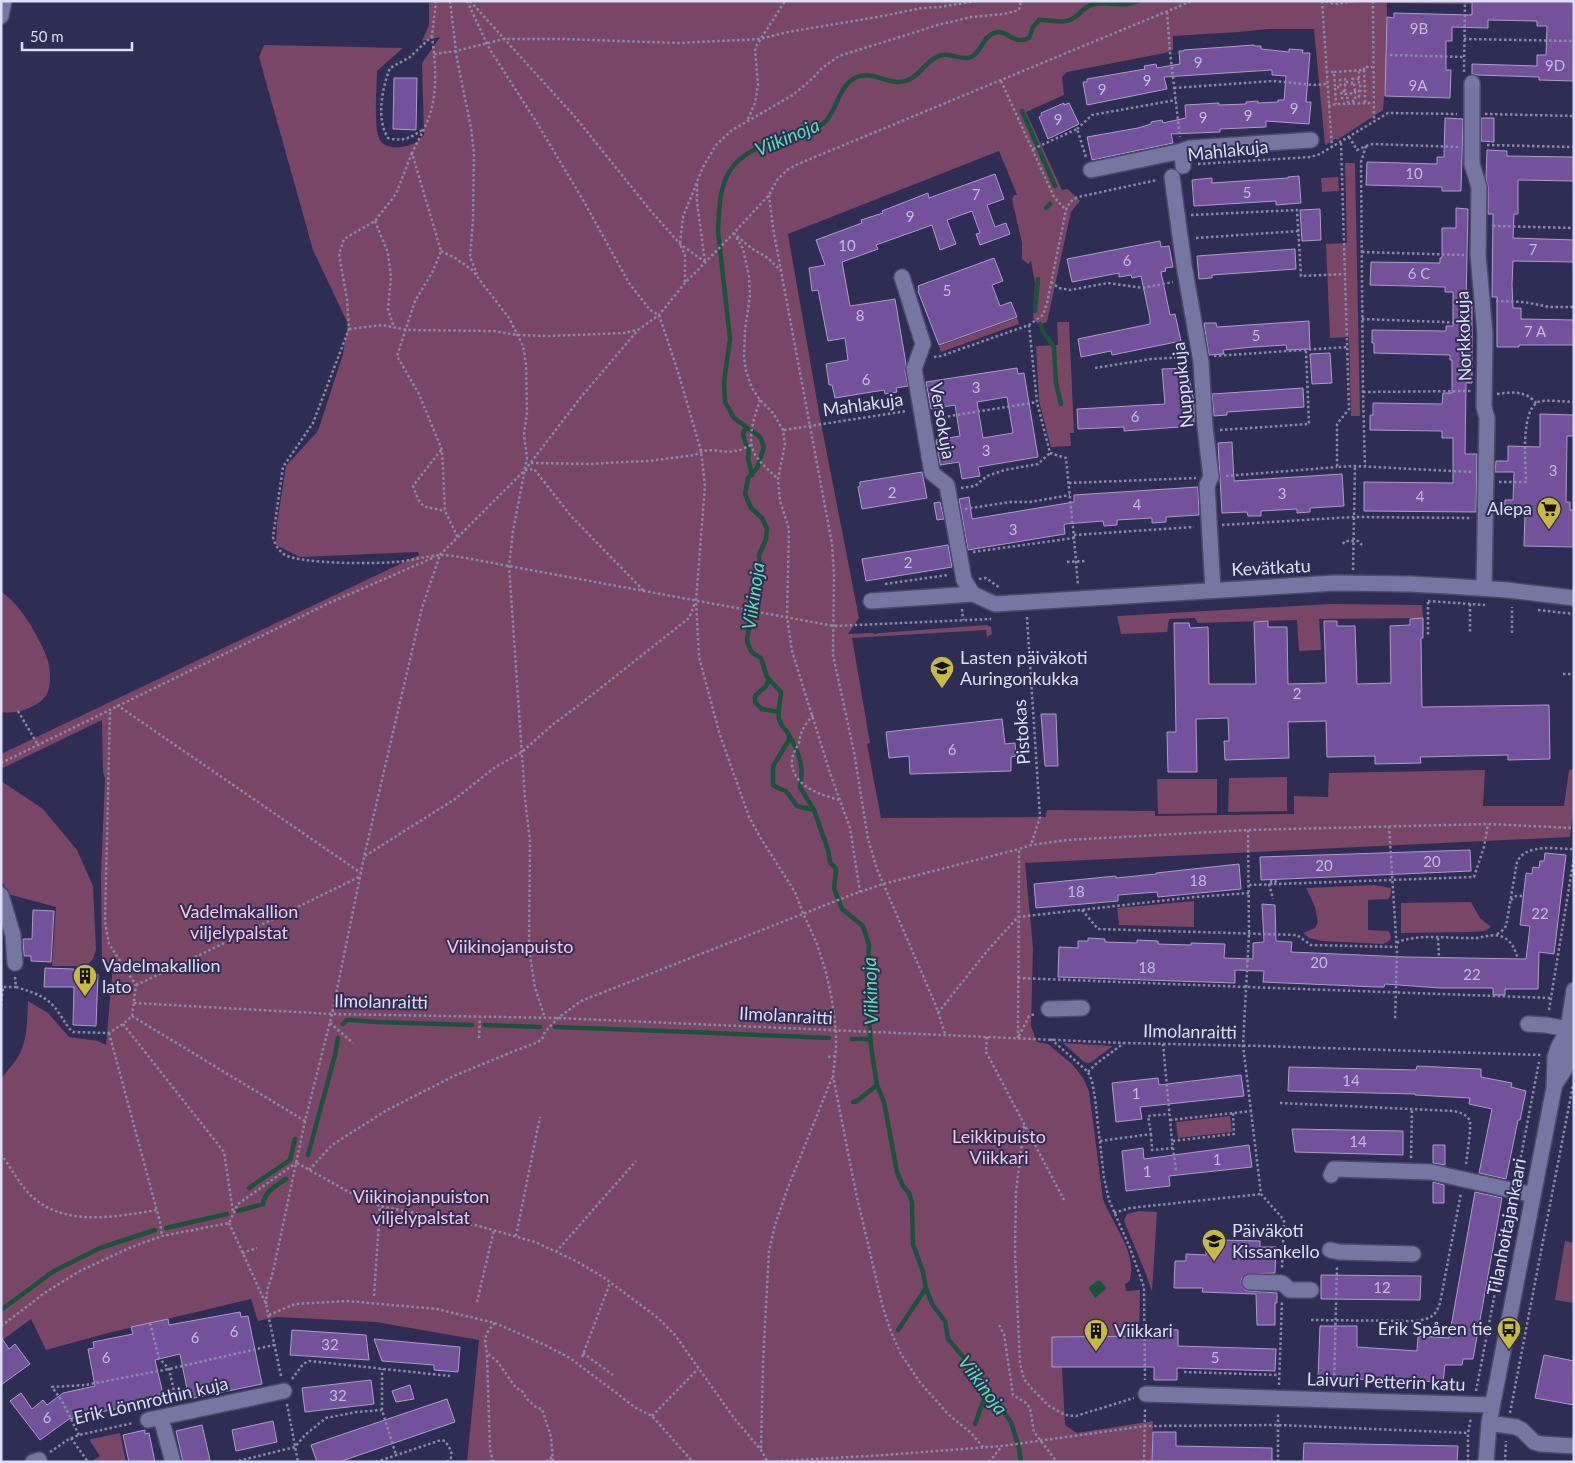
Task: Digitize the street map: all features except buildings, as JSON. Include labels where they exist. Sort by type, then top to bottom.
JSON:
[{"type":"street","points":[[1,16],[4,1]]},
{"type":"street","name":"Norkkokuja","points":[[1472,83],[1472,164],[1479,187],[1478,255],[1484,323],[1484,407],[1487,418],[1484,588]]},
{"type":"street","points":[[1091,170],[1182,159],[1190,148],[1311,140]]},
{"type":"street","name":"Nuppukuja","points":[[1172,177],[1200,357],[1211,477],[1207,485],[1213,590]]},
{"type":"street","name":"Versokuja","points":[[902,277],[923,344],[914,374],[932,473],[947,485],[948,490]]},
{"type":"street","points":[[871,601],[973,594],[964,580],[948,490]]},
{"type":"street","name":"Kevätkatu","points":[[973,594],[995,604],[1335,583],[1484,588],[1574,598]]},
{"type":"street","points":[[1,895],[13,935],[15,963]]},
{"type":"street","name":"Tilanhoitajankaari","points":[[1486,1462],[1492,1405],[1554,1088],[1565,1068],[1570,1051],[1574,990]]},
{"type":"street","points":[[1049,1009],[1082,1008]]},
{"type":"street","points":[[1528,1024],[1571,1030]]},
{"type":"street","points":[[1331,1175],[1334,1168],[1431,1172],[1533,1195]]},
{"type":"street","points":[[1334,1251],[1412,1254]]},
{"type":"street","points":[[1250,1282],[1282,1283],[1290,1290],[1311,1290]]},
{"type":"street","name":"Erik Lönnrothin kuja","points":[[155,1419],[284,1391]]},
{"type":"street","name":"Laivuri Petterin katu","points":[[1146,1394],[1492,1405]]},
{"type":"street","points":[[155,1419],[172,1462]]},
{"type":"street","points":[[1489,1423],[1508,1425],[1522,1430],[1534,1442],[1541,1444],[1574,1446]]},
{"type":"path","points":[[436,1],[432,36],[435,94],[430,114],[396,194],[375,221],[344,239],[339,254],[347,299],[349,329],[313,424],[283,467],[272,537],[275,546],[285,555],[316,561],[395,562],[440,555],[460,557],[834,626],[996,618]]},
{"type":"path","points":[[450,1],[456,51],[474,153],[473,221],[470,257],[478,277]]},
{"type":"path","points":[[469,1],[576,118],[680,244],[705,262]]},
{"type":"path","points":[[469,1],[487,44],[504,74],[522,98],[547,138],[629,283],[650,310],[659,315],[679,375],[700,451],[705,486],[696,602],[699,657],[719,732],[749,817],[795,892],[802,913],[817,944],[832,1000],[836,1031],[833,1076],[775,1225],[769,1251],[762,1387],[761,1450]]},
{"type":"path","points":[[748,120],[756,103],[758,85],[755,48],[785,1]]},
{"type":"path","points":[[434,54],[456,51],[504,39],[679,43],[760,39],[788,32],[922,8],[976,1]]},
{"type":"path","points":[[685,283],[685,255],[680,244],[683,216],[703,167],[716,145],[732,130],[794,95],[814,78],[822,68],[840,56],[938,25],[971,17],[1004,14],[1019,10],[1021,1]]},
{"type":"path","points":[[1,763],[329,603],[440,555],[526,470],[581,397],[638,330],[659,315],[685,283],[769,195],[777,180],[787,170],[1192,1]]},
{"type":"path","points":[[1322,1],[1332,148]]},
{"type":"path","points":[[1326,1],[1333,4],[1358,1]]},
{"type":"path","points":[[1373,1],[1374,122]]},
{"type":"path","points":[[1465,1],[1464,72],[1472,83]]},
{"type":"path","points":[[1167,12],[1182,159]]},
{"type":"path","points":[[423,129],[410,138],[399,141],[388,138],[383,130],[382,93],[390,68],[410,56],[432,36]]},
{"type":"path","points":[[1464,39],[1574,40]]},
{"type":"path","points":[[1390,55],[1464,57]]},
{"type":"path","points":[[1326,72],[1359,71],[1364,70],[1364,67],[1373,67]]},
{"type":"path","points":[[1364,70],[1365,103]]},
{"type":"path","points":[[1359,71],[1359,86],[1364,86]]},
{"type":"path","points":[[1334,72],[1336,104]]},
{"type":"path","points":[[1335,87],[1340,87],[1340,72]]},
{"type":"path","points":[[1340,80],[1347,79],[1347,84]]},
{"type":"path","points":[[1355,91],[1352,79],[1359,79]]},
{"type":"path","points":[[918,358],[942,356],[1029,325],[1042,315],[1066,210],[1054,197],[1034,149],[1001,81]]},
{"type":"path","points":[[1174,88],[1273,81],[1313,85],[1327,84]]},
{"type":"path","points":[[1347,84],[1345,84],[1342,98],[1348,98],[1348,103]]},
{"type":"path","points":[[1347,84],[1352,84]]},
{"type":"path","points":[[1336,92],[1343,91],[1345,94],[1364,91]]},
{"type":"path","points":[[1353,103],[1353,98],[1359,97],[1359,91]]},
{"type":"path","points":[[1034,149],[1077,129],[1092,115],[1176,100]]},
{"type":"path","points":[[1328,106],[1348,103],[1374,103]]},
{"type":"path","name":"Mahlakuja","points":[[1182,159],[1192,164],[1311,157],[1332,148],[1388,113],[1574,116]]},
{"type":"path","points":[[1077,129],[1091,170]]},
{"type":"path","points":[[1349,137],[1356,150],[1374,144],[1472,148],[1483,145],[1574,147]]},
{"type":"path","points":[[1337,467],[1337,424],[1349,409],[1340,143]]},
{"type":"path","points":[[1365,467],[1361,162],[1366,146]]},
{"type":"path","points":[[412,153],[441,251],[433,271],[415,301],[398,356],[419,394],[442,450],[445,511],[458,538]]},
{"type":"path","name":"Mahlakuja","points":[[1066,210],[1072,199],[1078,197],[1172,177]]},
{"type":"path","points":[[697,182],[697,202],[705,262]]},
{"type":"path","points":[[769,195],[773,228],[832,544],[833,655],[854,752],[868,839],[877,869],[938,1013],[945,1035]]},
{"type":"path","points":[[1194,214],[1298,210],[1302,276],[1345,274]]},
{"type":"path","points":[[375,221],[388,253],[391,277],[388,310],[394,327]]},
{"type":"path","points":[[1478,226],[1574,228]]},
{"type":"path","points":[[1196,238],[1299,231]]},
{"type":"path","points":[[734,233],[750,248],[768,258],[782,272]]},
{"type":"path","points":[[734,233],[743,249],[749,276],[750,295],[745,330],[744,357],[746,371],[752,388],[760,400],[774,413],[783,430],[785,444],[778,479],[780,500],[789,529],[788,617],[792,651],[830,773],[850,828],[860,892]]},
{"type":"path","points":[[441,251],[472,270],[509,318],[522,346],[526,364],[527,412],[524,435],[527,458],[526,470],[509,566],[524,799],[530,841],[529,950],[534,988],[545,1018]]},
{"type":"path","points":[[1362,252],[1478,255]]},
{"type":"path","points":[[1051,282],[1059,288],[1070,290],[1108,283],[1143,288],[1187,280]]},
{"type":"path","points":[[1482,300],[1524,302],[1549,307],[1574,307]]},
{"type":"path","points":[[1362,319],[1484,323]]},
{"type":"path","points":[[349,329],[383,325],[407,330],[494,331],[517,335],[624,333],[638,330]]},
{"type":"path","points":[[1029,325],[1037,402],[1050,453]]},
{"type":"path","points":[[1095,368],[1151,359],[1347,347]]},
{"type":"path","points":[[1206,432],[1309,424],[1306,350]]},
{"type":"path","points":[[1363,392],[1511,392],[1530,396],[1537,404]]},
{"type":"path","points":[[760,400],[754,418],[751,445],[755,455],[778,479]]},
{"type":"path","points":[[1069,483],[1211,477],[1355,466],[1526,482],[1527,426],[1534,406],[1540,401],[1574,402]]},
{"type":"path","name":"Mahlakuja","points":[[783,430],[810,425],[1037,402]]},
{"type":"path","points":[[531,463],[592,464],[649,462],[714,449],[736,452],[751,445]]},
{"type":"path","points":[[442,450],[413,486],[419,503],[425,507],[445,511]]},
{"type":"path","points":[[1050,453],[1066,458],[1079,589]]},
{"type":"path","points":[[948,490],[975,486],[986,476],[1005,470],[1038,464],[1050,453]]},
{"type":"path","points":[[1353,572],[1355,466]]},
{"type":"path","points":[[526,470],[534,469],[571,516],[645,592]]},
{"type":"path","points":[[952,512],[1010,502],[1030,502],[1070,495]]},
{"type":"path","points":[[880,585],[961,562],[1074,537],[1353,517],[1486,519]]},
{"type":"path","points":[[1343,544],[1346,541],[1353,540],[1358,541],[1362,545]]},
{"type":"path","points":[[266,1304],[267,1291],[274,1272],[305,1121],[332,1014],[364,857],[422,608],[440,555]]},
{"type":"path","points":[[1067,562],[1086,561]]},
{"type":"path","points":[[1428,635],[1428,601],[1488,605]]},
{"type":"path","points":[[364,857],[455,799],[494,768],[522,752],[551,726],[689,618],[696,602]]},
{"type":"path","points":[[1470,604],[1470,634]]},
{"type":"path","points":[[1506,606],[1512,607],[1512,633]]},
{"type":"path","points":[[1530,609],[1574,614]]},
{"type":"path","name":"Pistokas","points":[[1019,617],[1027,617],[1040,817],[1032,845]]},
{"type":"path","points":[[1563,674],[1574,674]]},
{"type":"path","points":[[117,706],[361,873]]},
{"type":"path","points":[[1,1006],[3,987],[16,987],[43,996],[59,1012],[66,1026],[73,1032],[109,1033],[132,1016],[136,984],[109,944],[106,922],[110,709]]},
{"type":"path","points":[[18,711],[38,745]]},
{"type":"path","points":[[813,715],[802,730],[791,764],[796,777],[809,788],[823,796],[840,800]]},
{"type":"path","points":[[1250,885],[1474,877],[1484,847],[1488,824]]},
{"type":"path","points":[[309,1170],[332,1145],[387,1110],[456,1075],[536,1043],[542,1039],[545,1032],[558,1018],[581,1001],[851,894],[884,884],[1032,845],[1067,840],[1248,830],[1389,826],[1488,824],[1574,828]]},
{"type":"path","points":[[1389,826],[1396,947],[1395,1019]]},
{"type":"path","points":[[1248,830],[1249,934],[1243,1045],[1261,1194],[1284,1220],[1278,1462]]},
{"type":"path","points":[[1396,947],[1398,942],[1405,940],[1476,938],[1496,935],[1506,926],[1517,862],[1520,856],[1528,851],[1546,848],[1574,849]]},
{"type":"path","points":[[1018,849],[1018,1038]]},
{"type":"path","points":[[1018,978],[1551,998],[1574,857]]},
{"type":"path","points":[[136,984],[360,877]]},
{"type":"path","points":[[1269,884],[1272,880]]},
{"type":"path","points":[[1269,884],[1279,880]]},
{"type":"path","points":[[1269,884],[1273,899]]},
{"type":"path","points":[[938,1013],[987,951],[1018,917],[1195,897],[1249,893]]},
{"type":"path","points":[[1511,901],[1512,897],[1523,896]]},
{"type":"path","points":[[1082,910],[1098,929],[1297,935],[1311,945],[1396,947]]},
{"type":"path","points":[[1496,935],[1505,938],[1512,944],[1518,959]]},
{"type":"path","points":[[1438,938],[1439,956]]},
{"type":"path","points":[[15,963],[16,987]]},
{"type":"path","name":"Ilmolanraitti","points":[[134,1003],[332,1014],[558,1018],[1124,1043],[1540,1055],[1515,1190]]},
{"type":"path","points":[[1018,1038],[1029,1016],[1049,1009]]},
{"type":"path","points":[[132,1016],[305,1121]]},
{"type":"path","points":[[479,1038],[480,1016]]},
{"type":"path","points":[[330,1023],[353,1043]]},
{"type":"path","points":[[123,1024],[224,1152],[233,1212]]},
{"type":"path","points":[[109,1033],[157,1210],[162,1236]]},
{"type":"path","points":[[986,1036],[986,1052],[1064,1200]]},
{"type":"path","points":[[1051,1040],[1088,1072],[1092,1081],[1104,1178],[1109,1200],[1130,1248],[1144,1287],[1146,1394],[1144,1462]]},
{"type":"path","points":[[1088,1072],[1124,1043]]},
{"type":"path","points":[[1163,1044],[1176,1170]]},
{"type":"path","points":[[828,1057],[835,1056]]},
{"type":"path","points":[[833,1076],[870,1254],[883,1308],[892,1332],[901,1354],[919,1381],[948,1414],[971,1433],[984,1447]]},
{"type":"path","points":[[1505,1462],[1508,1425],[1574,1083]]},
{"type":"path","points":[[1280,1103],[1454,1111],[1464,1114],[1470,1120],[1464,1178],[1437,1312],[1430,1318],[1416,1321],[1311,1320]]},
{"type":"path","points":[[1411,1171],[1412,1109]]},
{"type":"path","points":[[1170,1120],[1252,1111]]},
{"type":"path","points":[[1169,1114],[1148,1116],[1152,1150],[1173,1148]]},
{"type":"path","points":[[1172,1141],[1234,1134],[1233,1114]]},
{"type":"path","points":[[516,1236],[540,1117]]},
{"type":"path","points":[[1024,1126],[1016,1192],[1015,1252],[1020,1364],[1024,1379],[1049,1406],[1070,1416],[1076,1416],[1146,1394]]},
{"type":"path","points":[[1100,1141],[1151,1134]]},
{"type":"path","points":[[1,1154],[26,1190],[38,1202],[56,1212],[80,1217],[99,1218],[157,1210]]},
{"type":"path","points":[[556,1252],[636,1161]]},
{"type":"path","points":[[297,1163],[347,1191],[380,1206],[475,1225],[535,1242],[576,1262],[610,1283],[658,1318],[674,1335],[734,1418],[761,1450],[766,1462],[1002,1446],[1145,1426],[1278,1426],[1468,1433]]},
{"type":"path","points":[[297,1163],[238,1204],[229,1222],[266,1304],[298,1462]]},
{"type":"path","points":[[1477,1386],[1515,1190]]},
{"type":"path","points":[[1114,1214],[1130,1208],[1261,1194]]},
{"type":"path","points":[[374,1296],[380,1206]]},
{"type":"path","points":[[1,1326],[46,1292],[80,1271],[129,1248],[162,1236],[229,1222]]},
{"type":"path","points":[[477,1302],[494,1230]]},
{"type":"path","points":[[242,1253],[257,1248]]},
{"type":"path","points":[[1327,1399],[1336,1320],[1334,1251]]},
{"type":"path","points":[[610,1283],[583,1355],[613,1375]]},
{"type":"path","points":[[269,1315],[295,1304],[347,1301],[437,1310],[495,1323],[570,1358],[636,1408],[652,1416],[693,1462]]},
{"type":"path","points":[[150,1323],[159,1358],[169,1369],[179,1414]]},
{"type":"path","points":[[493,1462],[490,1449],[487,1353],[484,1339],[495,1323]]},
{"type":"path","points":[[999,1325],[1004,1334],[1013,1395],[1026,1403],[1030,1408],[1034,1432],[1057,1462]]},
{"type":"path","points":[[79,1435],[62,1401],[52,1387],[86,1386],[274,1345]]},
{"type":"path","points":[[487,1353],[497,1361],[516,1388],[522,1391],[527,1399],[537,1408],[542,1409],[551,1438],[553,1462]]},
{"type":"path","points":[[284,1391],[299,1368],[308,1361],[450,1376]]},
{"type":"path","points":[[652,1416],[698,1368]]},
{"type":"path","points":[[382,1369],[382,1410],[396,1455]]},
{"type":"path","points":[[1184,1372],[1280,1375]]},
{"type":"path","points":[[234,1462],[295,1447],[305,1435],[326,1418],[356,1412],[382,1410]]},
{"type":"path","points":[[1468,1462],[1468,1433],[1471,1418]]},
{"type":"path","name":"Erik Lönnrothin kuja","points":[[36,1461],[71,1438],[79,1435],[155,1419]]},
{"type":"path","points":[[71,1438],[88,1462]]},
{"type":"path","points":[[376,1462],[441,1440],[445,1441],[452,1452],[450,1460],[446,1462]]},
{"type":"path","points":[[989,1462],[1002,1446]]},
{"type":"path","points":[[546,1462],[552,1457]]},
{"type":"green space","name":"Viikinojanpuisto","points":[[429,1],[1472,1],[1471,4],[1387,3],[1386,76],[1383,110],[1337,140],[1335,139],[1325,145],[1314,29],[1268,29],[1173,36],[1173,50],[1165,53],[1067,72],[1062,77],[1064,95],[1026,112],[1062,190],[1068,189],[1080,201],[1071,212],[1047,322],[1039,325],[1033,318],[1035,283],[1031,261],[1028,264],[1022,259],[1022,243],[1012,199],[1014,195],[1017,195],[999,151],[788,234],[820,418],[859,618],[848,634],[875,634],[987,625],[991,627],[992,634],[987,637],[986,630],[852,638],[870,743],[867,744],[881,818],[1046,817],[1047,810],[1155,811],[1155,816],[1294,814],[1294,796],[1328,797],[1329,773],[1485,770],[1483,806],[1564,806],[1569,770],[1574,769],[1570,837],[1025,863],[1033,948],[1031,1026],[1037,1042],[1048,1044],[1072,1064],[1083,1078],[1089,1091],[1103,1199],[1130,1257],[1130,1281],[1125,1284],[1126,1291],[1140,1290],[1139,1336],[1052,1337],[1052,1367],[1062,1367],[1065,1425],[1077,1433],[1153,1421],[1152,1462],[467,1462],[479,1340],[376,1322],[277,1317],[258,1321],[251,1299],[108,1333],[46,1350],[31,1319],[1,1341],[1,1080],[18,1057],[24,1043],[28,1001],[48,1013],[69,1037],[98,1041],[106,1045],[113,965],[102,962],[101,874],[105,779],[103,771],[102,720],[1,769],[1,754],[419,555],[418,552],[300,557],[276,545],[277,524],[286,466],[318,431],[343,354],[348,324],[313,250],[259,57],[264,45],[403,48],[377,71],[376,107],[380,140],[386,146],[405,147],[416,142],[424,135],[422,63],[440,37],[422,41],[429,25]]},
{"type":"green space","points":[[1345,163],[1355,163],[1360,416],[1351,416],[1349,337],[1330,338],[1326,244],[1347,243]]},
{"type":"green space","points":[[1338,177],[1339,191],[1322,192],[1321,178]]},
{"type":"green space","points":[[1017,318],[1019,324],[941,352],[939,346]]},
{"type":"green space","points":[[1057,322],[1069,322],[1074,433],[1070,433],[1071,446],[1051,447],[1039,401],[1036,346],[1058,345]]},
{"type":"green space","points":[[1,592],[15,603],[34,631],[47,658],[50,673],[49,688],[43,700],[20,711],[5,713],[1,712]]},
{"type":"green space","points":[[1330,604],[1422,605],[1423,618],[1319,619],[1321,650],[1299,651],[1297,620],[1198,623],[1195,618],[1169,619],[1167,632],[1121,634],[1117,616]]},
{"type":"green space","points":[[1287,777],[1287,811],[1228,812],[1229,778]]},
{"type":"green space","points":[[1157,779],[1217,779],[1217,813],[1158,814]]},
{"type":"green space","points":[[1,781],[43,809],[77,850],[93,886],[96,950],[93,959],[86,966],[52,966],[56,907],[8,894],[1,879]]},
{"type":"green space","points":[[1375,885],[1391,888],[1391,894],[1388,899],[1368,900],[1368,930],[1388,931],[1391,938],[1389,941],[1383,944],[1322,941],[1309,938],[1303,933],[1315,928],[1318,922],[1315,907],[1306,888]]},
{"type":"green space","points":[[1194,901],[1194,927],[1119,925],[1117,908]]},
{"type":"green space","points":[[1471,902],[1480,918],[1491,927],[1485,931],[1401,933],[1401,903]]},
{"type":"green space","points":[[1063,1043],[1113,1046],[1090,1063],[1084,1062]]},
{"type":"green space","points":[[1230,1116],[1232,1132],[1178,1138],[1176,1122]]},
{"type":"green space","points":[[1139,1211],[1157,1212],[1152,1292],[1124,1221],[1127,1214]]},
{"type":"green space","points":[[1565,1241],[1574,1243],[1574,1303],[1555,1300]]},
{"type":"green space","points":[[120,1433],[126,1462],[91,1462],[100,1456],[90,1441],[91,1439]]},
{"type":"shaded area","points":[[1099,1280],[1106,1289],[1095,1298],[1089,1287]]},
{"type":"waterway","name":"Viikinoja","points":[[1021,1462],[1011,1422],[948,1339],[945,1321],[932,1304],[926,1288],[923,1272],[913,1244],[912,1203],[909,1193],[903,1186],[897,1172],[884,1102],[877,1085],[871,1047],[867,988],[869,945],[863,926],[842,909],[834,888],[836,869],[830,862],[828,850],[814,810],[800,787],[802,772],[800,758],[779,719],[781,692],[767,677],[761,658],[751,651],[747,639],[760,569],[759,555],[766,539],[767,529],[762,518],[751,508],[745,494],[748,478],[757,468],[764,447],[760,437],[734,418],[725,402],[724,382],[730,339],[718,231],[719,207],[727,176],[742,157],[777,138],[824,123],[829,118],[846,86],[857,77],[868,75],[893,82],[904,81],[914,77],[930,61],[940,56],[949,55],[967,58],[975,55],[987,38],[994,33],[999,32],[1014,39],[1023,40],[1029,38],[1033,27],[1039,20],[1067,21],[1091,5],[1103,3],[1128,4],[1138,1]]},
{"type":"waterway","points":[[1022,111],[1055,186]]},
{"type":"waterway","points":[[1046,208],[1050,204]]},
{"type":"waterway","points":[[1035,311],[1038,279]]},
{"type":"waterway","points":[[1040,324],[1054,347],[1056,383],[1061,404]]},
{"type":"waterway","points":[[746,427],[743,434],[749,450],[748,458],[752,475]]},
{"type":"waterway","points":[[769,679],[766,686],[755,696],[755,702],[762,709],[778,712]]},
{"type":"waterway","points":[[789,736],[789,740],[773,766],[773,785],[786,791],[797,806],[814,810]]},
{"type":"waterway","points":[[343,1024],[347,1020],[351,1020],[472,1025]]},
{"type":"waterway","points":[[484,1025],[540,1027]]},
{"type":"waterway","points":[[555,1027],[829,1038]]},
{"type":"waterway","points":[[308,1155],[338,1038]]},
{"type":"waterway","points":[[852,1039],[870,1039]]},
{"type":"waterway","points":[[853,1102],[877,1085]]},
{"type":"waterway","points":[[249,1188],[290,1160],[295,1139]]},
{"type":"waterway","points":[[238,1211],[263,1204],[269,1192],[286,1179]]},
{"type":"waterway","points":[[166,1228],[227,1214]]},
{"type":"waterway","points":[[1,1310],[54,1271],[100,1248],[155,1230]]},
{"type":"waterway","points":[[898,1330],[926,1288]]},
{"type":"waterway","points":[[975,1424],[987,1391]]},
{"type":"place","name":"Alepa","points":[[1549,530]]},
{"type":"place","name":"Lasten päiväkoti Auringonkukka","points":[[942,689]]},
{"type":"place","name":"Vadelmakallion lato","points":[[85,997]]},
{"type":"place","name":"Päiväkoti Kissankello","points":[[1214,1262]]},
{"type":"place","name":"Erik Spåren tie","points":[[1509,1350]]},
{"type":"place","name":"Viikkari","points":[[1096,1352]]},
{"type":"park label","name":"Vadelmakallion viljelypalstat","points":[[239,922]]},
{"type":"park label","name":"Leikkipuisto Viikkari","points":[[999,1147]]},
{"type":"park label","name":"Viikinojanpuiston viljelypalstat","points":[[421,1207]]}]
